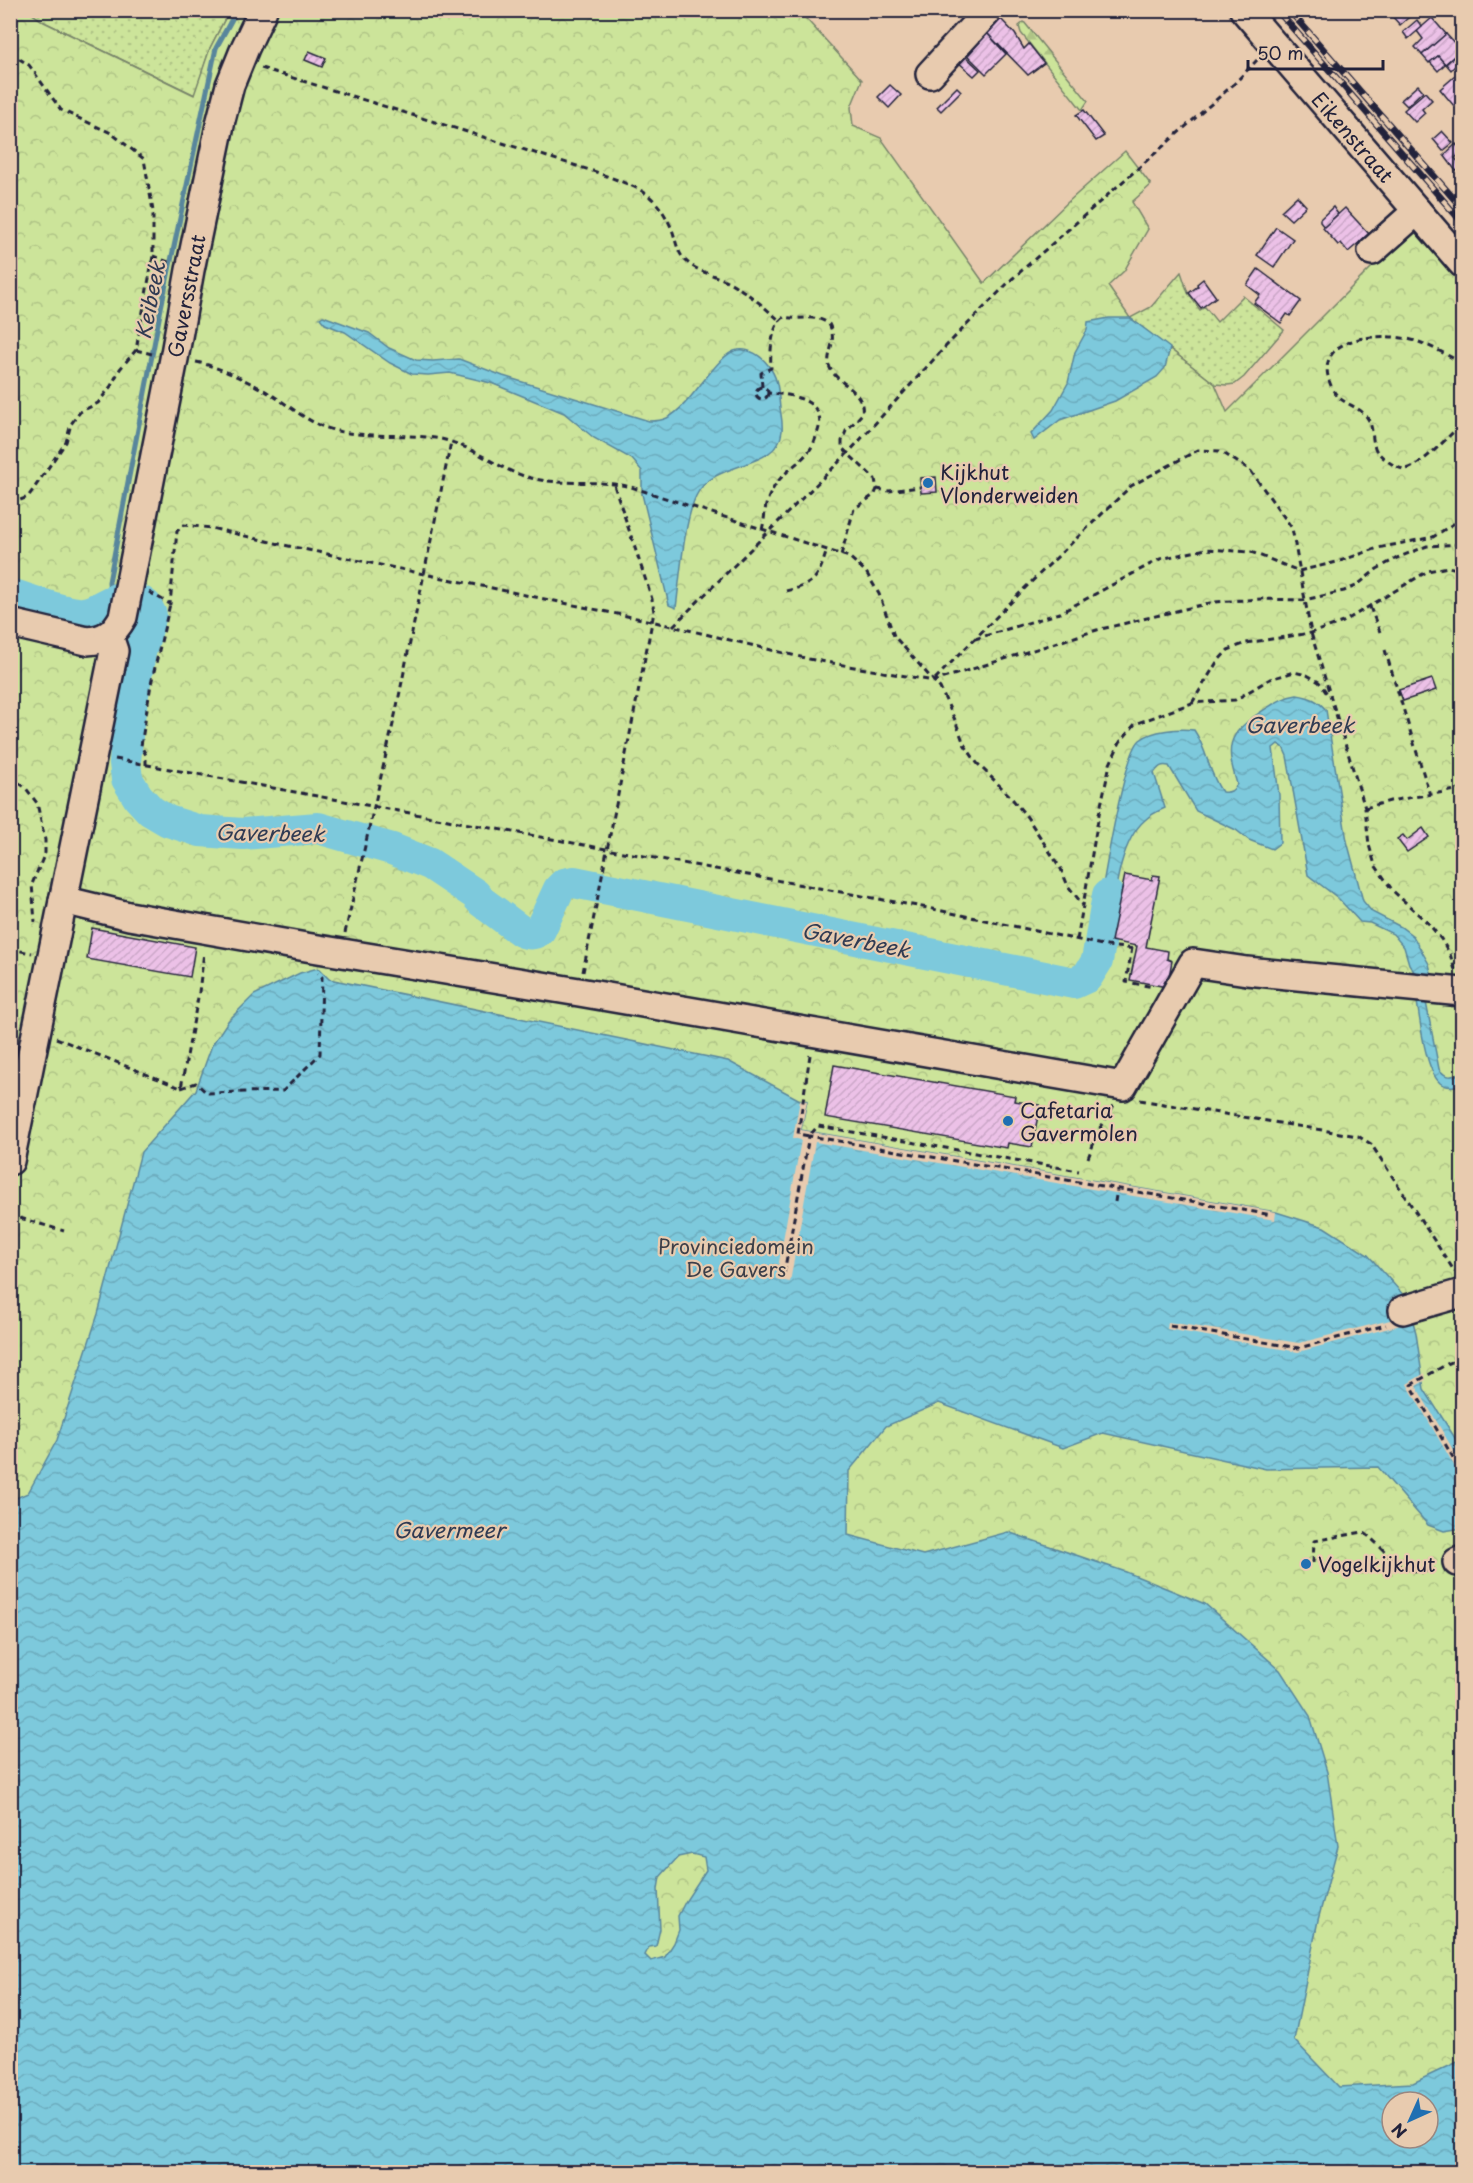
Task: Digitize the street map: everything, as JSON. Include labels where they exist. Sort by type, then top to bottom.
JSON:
[{"type":"street","name":"Gaversstraat","points":[[109,636],[117,628],[127,597],[221,120],[239,62],[263,10]]},
{"type":"street","points":[[930,74],[989,10]]},
{"type":"street","name":"Eikenstraat","points":[[1244,10],[1462,263]]},
{"type":"street","points":[[1372,251],[1418,211]]},
{"type":"street","points":[[10,623],[87,641],[99,641],[109,636],[114,651],[10,1161]]},
{"type":"street","points":[[63,900],[129,916],[813,1032],[1121,1091],[1193,963],[1247,971],[1457,991]]},
{"type":"street","points":[[1397,1316],[1459,1283]]},
{"type":"path","points":[[673,626],[767,532],[850,455],[947,345],[1012,279],[1234,84],[1273,44]]},
{"type":"path","points":[[10,53],[29,65],[61,110],[111,133],[144,159],[153,211],[153,256],[136,350],[120,369],[98,403],[80,412],[71,424],[66,442],[28,497],[10,504]]},
{"type":"path","points":[[239,62],[415,114],[596,172],[634,187],[656,201],[662,209],[676,244],[686,261],[728,282],[779,320]]},
{"type":"path","points":[[153,256],[164,261]]},
{"type":"path","points":[[762,387],[761,373],[771,368],[770,352],[776,324],[779,320],[784,317],[796,320],[815,318],[824,321],[831,328],[834,340],[829,357],[830,368],[858,397],[863,410],[844,435],[842,446],[875,479],[877,489],[875,494],[854,509],[841,555]]},
{"type":"path","points":[[1462,363],[1418,342],[1397,338],[1373,338],[1346,342],[1335,349],[1329,361],[1328,373],[1334,391],[1341,399],[1366,416],[1371,423],[1376,450],[1396,467],[1404,469],[1416,466],[1462,423]]},
{"type":"path","points":[[136,350],[147,353]]},
{"type":"path","points":[[189,361],[199,362],[243,380],[274,396],[313,423],[330,429],[369,436],[436,438],[470,447],[512,473],[533,479],[613,482],[631,486],[849,557],[866,572],[882,600],[894,636],[934,681],[955,720],[964,744],[977,763],[1027,817],[1061,869],[1068,886],[1083,905]]},
{"type":"path","points":[[762,387],[766,388],[768,393]]},
{"type":"path","points":[[762,387],[757,391],[759,398],[766,398],[768,393]]},
{"type":"path","points":[[762,530],[765,504],[768,498],[778,481],[808,453],[821,424],[817,410],[811,404],[785,394],[768,393]]},
{"type":"path","points":[[340,953],[425,574],[451,442]]},
{"type":"path","points":[[934,681],[1131,486],[1198,450],[1220,451],[1250,470],[1292,528],[1311,633],[1365,808],[1369,845],[1375,865],[1392,891],[1430,924],[1441,939],[1450,954],[1457,991]]},
{"type":"path","points":[[579,992],[654,612],[652,599],[613,482]]},
{"type":"path","points":[[877,489],[889,491],[920,487]]},
{"type":"path","points":[[974,639],[1060,613],[1160,559],[1206,549],[1251,552],[1299,571],[1337,562],[1378,548],[1433,537],[1462,518]]},
{"type":"path","points":[[144,765],[146,755],[141,746],[151,684],[170,604],[177,531],[184,525],[212,528],[651,621],[809,659],[934,681],[1097,630],[1214,602],[1262,599],[1304,600],[1356,586],[1377,569],[1426,546],[1462,544]]},
{"type":"path","points":[[786,591],[810,584],[816,577],[827,550]]},
{"type":"path","points":[[1192,703],[1217,662],[1228,650],[1246,643],[1311,633],[1343,622],[1428,571],[1448,567],[1462,570]]},
{"type":"path","points":[[127,597],[148,591],[170,604]]},
{"type":"path","points":[[1370,607],[1380,632]]},
{"type":"path","points":[[1385,650],[1430,795]]},
{"type":"path","points":[[1077,940],[1110,764],[1120,742],[1135,724],[1192,703],[1235,700],[1270,679],[1294,672],[1307,675],[1319,682],[1331,699]]},
{"type":"path","points":[[111,759],[928,908],[1089,943],[1134,948],[1126,982],[1176,992]]},
{"type":"path","points":[[10,777],[26,787],[37,803],[45,840],[45,852],[32,884],[34,914],[40,932],[53,944]]},
{"type":"path","points":[[1365,808],[1390,801],[1462,789]]},
{"type":"path","points":[[182,1088],[200,993],[207,929]]},
{"type":"path","points":[[38,1031],[182,1088],[196,1083],[207,1093],[283,1091],[320,1054],[322,976],[317,970]]},
{"type":"path","points":[[813,1032],[798,1134],[1272,1215]]},
{"type":"path","points":[[1088,1158],[1098,1132],[1121,1091],[1365,1139],[1371,1144],[1459,1283]]},
{"type":"path","points":[[784,1273],[809,1136],[818,1126],[1079,1171]]},
{"type":"path","points":[[1115,1202],[1117,1189]]},
{"type":"path","points":[[10,1215],[64,1231]]},
{"type":"path","points":[[1170,1326],[1299,1348],[1397,1316]]},
{"type":"path","points":[[1462,1358],[1411,1385],[1462,1473]]},
{"type":"path","points":[[1313,1563],[1314,1541],[1363,1532],[1374,1540],[1396,1564],[1411,1570],[1428,1571],[1460,1561]]},
{"type":"green space","name":"Provinciedomein De Gavers","points":[[11,11],[28,11],[44,22],[194,95],[210,48],[229,11],[799,11],[862,80],[851,107],[853,126],[881,138],[984,283],[1125,151],[1151,185],[1132,202],[1148,229],[1124,271],[1108,286],[1130,318],[1215,384],[1227,412],[1418,221],[1462,274],[1462,2172],[11,2172]]},
{"type":"green space","points":[[28,11],[229,11],[210,48],[195,95],[44,22]]},
{"type":"green space","points":[[1024,22],[1088,101],[1082,110],[1021,33],[1019,26]]},
{"type":"green space","points":[[1181,272],[1188,293],[1200,310],[1205,307],[1217,322],[1243,296],[1284,330],[1244,377],[1235,384],[1215,384],[1130,318],[1151,307]]},
{"type":"water","points":[[323,316],[369,333],[389,348],[416,360],[459,359],[503,376],[649,421],[665,419],[676,412],[721,360],[730,353],[747,350],[762,359],[774,375],[782,431],[778,444],[769,453],[716,476],[704,484],[696,496],[685,535],[676,608],[669,605],[642,494],[642,471],[632,459],[594,438],[564,413],[491,383],[450,373],[412,374],[390,363],[345,332],[325,324],[320,318]]},
{"type":"water","points":[[1109,318],[1130,318],[1170,348],[1165,368],[1157,377],[1115,401],[1060,420],[1034,440],[1031,434],[1053,410],[1068,383],[1075,352],[1087,330],[1088,322]]},
{"type":"water","name":"Gaverbeek","points":[[1297,695],[1313,700],[1326,710],[1347,841],[1363,901],[1372,912],[1413,936],[1429,964],[1433,980],[1418,978],[1409,964],[1404,947],[1393,934],[1370,923],[1360,922],[1338,898],[1308,875],[1287,756],[1283,747],[1278,744],[1273,748],[1279,795],[1280,843],[1272,849],[1249,840],[1236,830],[1196,811],[1169,766],[1157,769],[1154,773],[1165,808],[1145,820],[1128,844],[1118,876],[1108,939],[1094,937],[1119,801],[1133,752],[1140,740],[1166,730],[1194,730],[1218,785],[1222,792],[1229,792],[1237,784],[1230,751],[1235,736],[1248,721],[1259,713],[1282,699]]},
{"type":"water","name":"Gavermeer","points":[[318,968],[329,979],[728,1061],[800,1100],[807,1101],[801,1130],[1276,1212],[1324,1227],[1368,1255],[1407,1299],[1416,1333],[1424,1389],[1462,1449],[1462,1528],[1444,1531],[1428,1525],[1378,1467],[1266,1469],[1103,1433],[1063,1448],[939,1403],[886,1426],[849,1471],[848,1535],[923,1555],[1008,1532],[1126,1572],[1205,1604],[1280,1670],[1310,1716],[1327,1772],[1338,1846],[1318,1920],[1294,2040],[1339,2087],[1413,2083],[1462,2060],[1462,2172],[11,2172],[11,1500],[28,1493],[57,1440],[98,1314],[141,1152],[196,1090],[212,1045],[228,1021],[254,995],[300,973]],"holes":[[[692,1854],[704,1857],[706,1870],[678,1916],[679,1930],[674,1943],[665,1957],[651,1961],[645,1955],[649,1947],[656,1946],[660,1929],[658,1889],[660,1877],[678,1857]]]},
{"type":"water","points":[[1416,996],[1425,997],[1439,1069],[1450,1076],[1462,1072],[1462,1084],[1445,1086],[1435,1076],[1426,1054]]},
{"type":"pier","points":[[800,1100],[807,1101],[801,1130],[1276,1212],[1275,1220],[815,1142],[790,1282],[776,1279],[801,1140],[793,1138]]},
{"type":"pier","points":[[1414,1314],[1416,1321],[1298,1352],[1167,1329],[1168,1322],[1299,1343]]},
{"type":"pier","points":[[1425,1373],[1426,1380],[1416,1386],[1462,1465],[1462,1479],[1407,1384]]},
{"type":"building","points":[[1384,10],[1417,10],[1400,25]]},
{"type":"building","points":[[1000,18],[1015,34],[1024,49],[1029,44],[1044,63],[1028,75],[986,32]]},
{"type":"building","points":[[1432,18],[1446,34],[1422,55],[1415,47],[1423,39],[1417,31]]},
{"type":"building","points":[[1417,20],[1422,27],[1408,39],[1403,32]]},
{"type":"building","points":[[986,32],[1006,54],[986,74],[965,53]]},
{"type":"building","points":[[1446,34],[1461,50],[1445,64],[1438,56],[1429,63],[1422,55]]},
{"type":"building","points":[[309,51],[326,58],[322,67],[305,60]]},
{"type":"building","points":[[1460,51],[1462,59],[1451,70],[1446,64]]},
{"type":"building","points":[[964,55],[980,70],[974,76],[958,62]]},
{"type":"building","points":[[1438,56],[1445,64],[1438,71],[1430,62]]},
{"type":"building","points":[[1462,70],[1462,99],[1454,106],[1440,89]]},
{"type":"building","points":[[890,85],[901,95],[889,108],[878,97]]},
{"type":"building","points":[[1418,85],[1423,91],[1407,106],[1401,100]]},
{"type":"building","points":[[957,87],[961,91],[941,111],[937,107]]},
{"type":"building","points":[[1425,92],[1432,100],[1422,109],[1425,113],[1415,122],[1404,110]]},
{"type":"building","points":[[1084,110],[1104,136],[1096,141],[1076,115]]},
{"type":"building","points":[[1442,131],[1453,143],[1443,151],[1433,139]]},
{"type":"building","points":[[1456,144],[1462,152],[1455,158],[1462,167],[1456,171],[1444,155]]},
{"type":"building","points":[[1297,196],[1306,206],[1291,220],[1281,211]]},
{"type":"building","points":[[1333,207],[1338,214],[1324,227],[1320,219]]},
{"type":"building","points":[[1345,208],[1369,234],[1348,252],[1341,243],[1338,245],[1323,228]]},
{"type":"building","points":[[1276,227],[1293,239],[1274,267],[1257,255]]},
{"type":"building","points":[[1258,269],[1301,301],[1290,316],[1287,314],[1281,323],[1254,303],[1260,295],[1247,285]]},
{"type":"building","points":[[1203,279],[1216,297],[1201,308],[1189,293]]},
{"type":"building","name":"Kijkhut Vlonderweiden","points":[[936,477],[937,492],[921,493],[920,478]]},
{"type":"building","points":[[1432,679],[1436,690],[1403,701],[1399,690]]},
{"type":"building","points":[[1423,828],[1429,837],[1407,852],[1397,839],[1403,835],[1407,840]]},
{"type":"building","points":[[1125,875],[1152,880],[1153,875],[1160,876],[1146,947],[1168,951],[1167,959],[1172,961],[1167,987],[1130,980],[1137,946],[1111,941]]},
{"type":"building","points":[[92,928],[195,947],[190,977],[87,959]]},
{"type":"building","points":[[834,1065],[1015,1096],[1014,1101],[1040,1105],[1032,1147],[1008,1143],[1007,1148],[825,1117]]},
{"type":"waterway","name":"Keibeek","points":[[111,600],[109,582],[161,308],[216,48],[237,10]]},
{"type":"waterway","name":"Gaverbeek","points":[[10,594],[77,613],[92,611],[114,600],[128,597],[137,599],[146,605],[151,615],[140,653],[128,724],[125,763],[127,779],[138,797],[151,811],[168,821],[200,831],[243,834],[318,828],[392,849],[430,864],[475,894],[482,902],[526,933],[540,930],[559,889],[564,884],[574,882],[1074,983],[1087,977],[1097,961],[1108,895]]},
{"type":"railway","points":[[1277,10],[1462,222]]},
{"type":"railway","points":[[1289,10],[1462,208]]},
{"type":"place","name":"Kijkhut Vlonderweiden","points":[[928,483]]},
{"type":"place","name":"Cafetaria Gavermolen","points":[[1008,1121]]},
{"type":"place","name":"Vogelkijkhut","points":[[1306,1564]]}]
